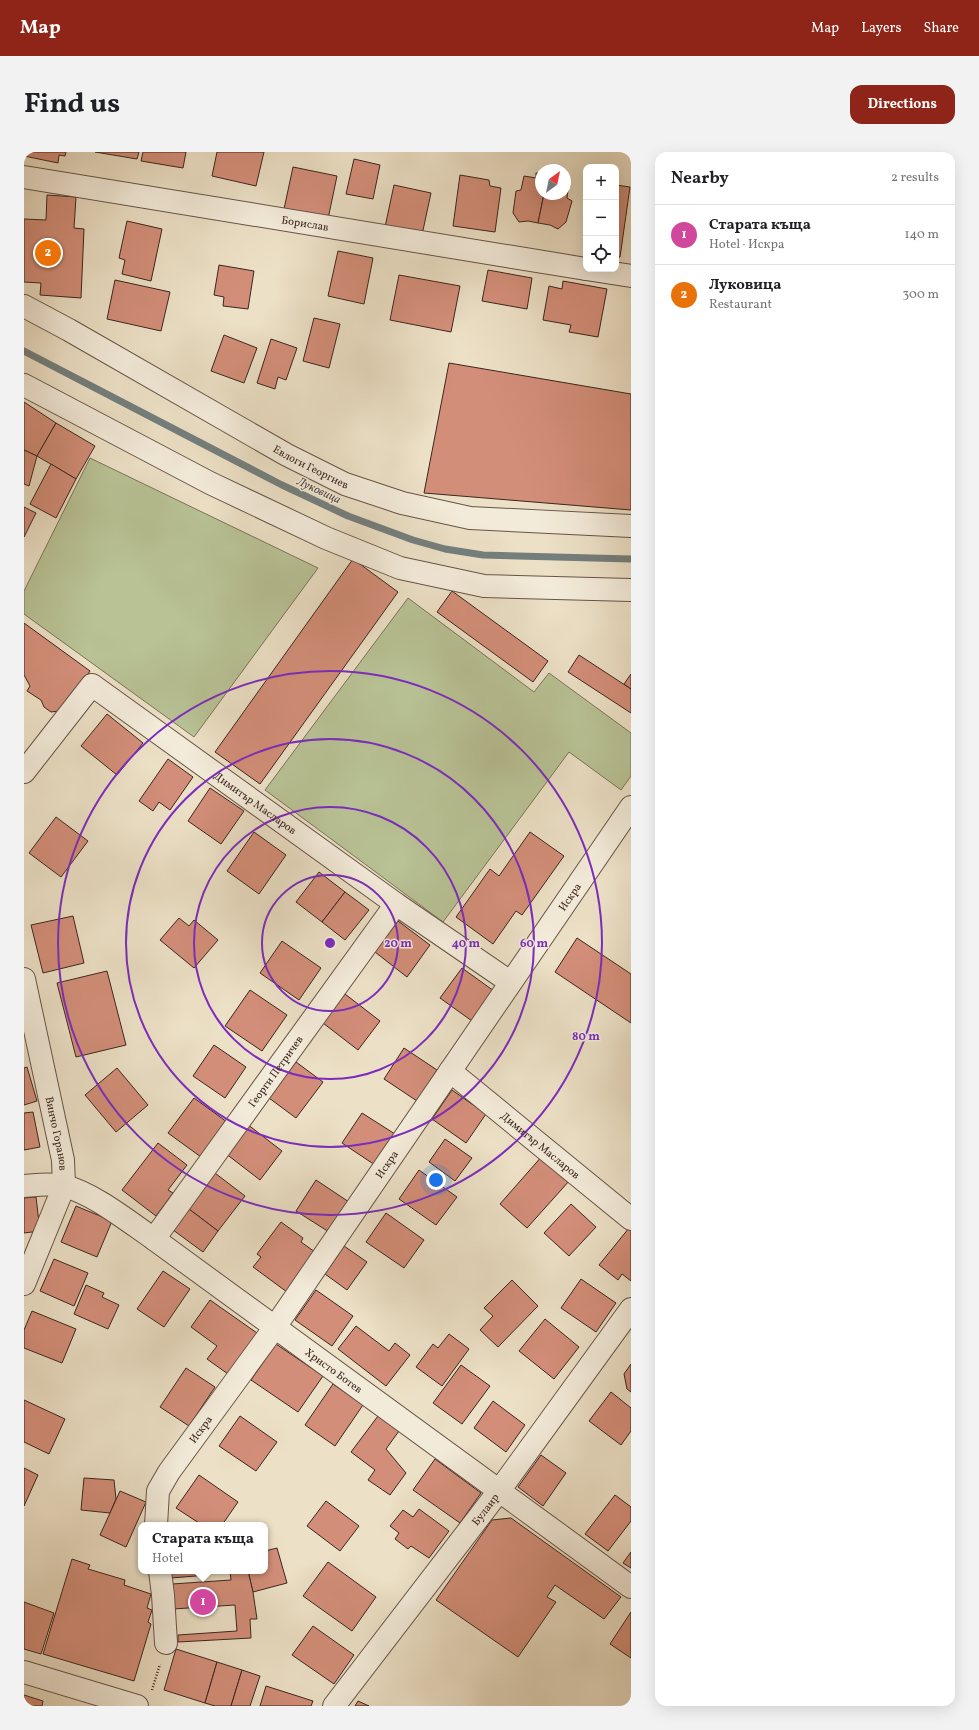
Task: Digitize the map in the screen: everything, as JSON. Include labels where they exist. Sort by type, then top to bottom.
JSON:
[{"type":"street","name":"Борислав","points":[[24,177],[583,269]]},
{"type":"street","name":"Борислав","points":[[605,272],[631,276]]},
{"type":"street","name":"Евлоги Георгиев","points":[[24,306],[69,330],[287,455],[345,484],[402,503],[470,518],[631,526]]},
{"type":"street","points":[[24,384],[210,483],[326,538],[400,568],[484,586],[631,590]]},
{"type":"street","name":"Димитър Масларов","points":[[24,772],[92,685],[396,904],[510,982]]},
{"type":"street","name":"Искра","points":[[156,1522],[158,1491],[166,1478],[275,1327],[631,807]]},
{"type":"street","name":"Георги Петричев","points":[[154,1239],[396,904]]},
{"type":"street","name":"Винчо Горанов","points":[[24,979],[63,1160],[64,1186],[24,1284]]},
{"type":"street","name":"Димитър Масларов","points":[[450,1071],[631,1219]]},
{"type":"street","name":"Христо Ботев","points":[[24,1186],[44,1184],[64,1186],[89,1196],[154,1239],[631,1587]]},
{"type":"street","name":"Булаир","points":[[334,1706],[499,1490],[631,1309]]},
{"type":"street","points":[[160,1574],[166,1643]]},
{"type":"street","points":[[24,1672],[144,1699]]},
{"type":"path","points":[[144,1699],[166,1643]]},
{"type":"green space","points":[[90,458],[318,568],[194,737],[24,614],[24,591]]},
{"type":"green space","points":[[408,598],[534,692],[549,673],[631,733],[631,776],[621,790],[569,752],[443,922],[265,790]]},
{"type":"building","points":[[24,152],[66,152],[65,156],[59,155],[58,163],[24,156]]},
{"type":"building","points":[[95,152],[139,152],[137,159]]},
{"type":"building","points":[[143,152],[186,152],[183,168],[141,161]]},
{"type":"building","points":[[217,152],[264,152],[256,186],[212,176]]},
{"type":"building","points":[[354,159],[380,165],[373,199],[346,194]]},
{"type":"building","points":[[293,167],[337,176],[328,219],[284,209]]},
{"type":"building","points":[[460,175],[489,180],[490,186],[501,188],[495,232],[453,226]]},
{"type":"building","points":[[524,176],[535,178],[535,200],[543,200],[538,223],[528,221],[519,222],[513,213],[516,191],[521,190]]},
{"type":"building","points":[[394,185],[431,193],[422,235],[385,227]]},
{"type":"building","points":[[619,185],[630,187],[619,257]]},
{"type":"building","points":[[47,195],[76,197],[74,228],[84,229],[81,298],[40,295],[41,283],[24,282],[24,219],[46,220]]},
{"type":"building","points":[[543,200],[572,201],[566,222],[558,229],[550,225],[538,223]]},
{"type":"building","points":[[127,221],[162,229],[151,281],[122,274],[125,260],[119,258]]},
{"type":"building","points":[[338,251],[373,258],[364,304],[328,296]]},
{"type":"building","points":[[219,265],[254,271],[248,309],[223,306],[224,297],[214,295]]},
{"type":"building","points":[[488,270],[532,278],[527,309],[482,301]]},
{"type":"building","points":[[399,275],[460,286],[451,332],[390,320]]},
{"type":"building","points":[[115,280],[170,292],[161,331],[107,319]]},
{"type":"building","points":[[563,281],[607,289],[598,337],[569,332],[571,325],[543,320],[549,286],[562,289]]},
{"type":"building","points":[[314,318],[340,324],[329,368],[303,361]]},
{"type":"building","points":[[224,335],[257,348],[244,383],[211,371]]},
{"type":"building","points":[[271,339],[297,348],[286,380],[278,377],[275,389],[257,383]]},
{"type":"building","points":[[449,363],[631,394],[631,510],[424,493]]},
{"type":"building","points":[[24,402],[56,423],[37,456],[24,450]]},
{"type":"building","points":[[56,423],[95,446],[76,479],[37,456]]},
{"type":"building","points":[[24,450],[37,456],[29,486],[24,484]]},
{"type":"building","points":[[51,464],[76,479],[56,518],[30,504]]},
{"type":"building","points":[[24,507],[36,513],[24,537]]},
{"type":"building","points":[[353,559],[398,592],[260,784],[215,752]]},
{"type":"building","points":[[452,591],[548,661],[533,682],[437,612]]},
{"type":"building","points":[[24,623],[90,671],[68,703],[59,711],[51,712],[44,707],[41,700],[27,691],[30,686],[24,675]]},
{"type":"building","points":[[579,655],[631,689],[631,713],[568,672]]},
{"type":"building","points":[[631,674],[631,689],[624,684]]},
{"type":"building","points":[[107,714],[143,743],[117,775],[81,746]]},
{"type":"building","points":[[168,759],[193,777],[170,810],[159,802],[153,811],[139,801]]},
{"type":"building","points":[[210,788],[244,811],[221,844],[188,821]]},
{"type":"building","points":[[56,817],[88,841],[61,877],[29,853]]},
{"type":"building","points":[[254,832],[286,855],[259,894],[227,871]]},
{"type":"building","points":[[530,832],[564,856],[522,915],[516,911],[493,944],[456,917],[490,869],[499,876]]},
{"type":"building","points":[[319,872],[345,892],[322,922],[296,902]]},
{"type":"building","points":[[345,892],[369,910],[345,940],[322,922]]},
{"type":"building","points":[[73,916],[84,963],[43,973],[31,925]]},
{"type":"building","points":[[179,918],[189,926],[194,920],[218,940],[194,968],[160,940]]},
{"type":"building","points":[[398,921],[430,945],[407,977],[375,952]]},
{"type":"building","points":[[577,938],[631,974],[631,1023],[555,972]]},
{"type":"building","points":[[282,941],[321,968],[299,1000],[260,973]]},
{"type":"building","points":[[462,968],[494,991],[472,1021],[440,998]]},
{"type":"building","points":[[107,971],[126,1045],[76,1057],[57,983]]},
{"type":"building","points":[[250,990],[287,1015],[262,1051],[225,1026]]},
{"type":"building","points":[[345,994],[380,1021],[358,1050],[323,1023]]},
{"type":"building","points":[[214,1045],[246,1067],[225,1098],[193,1076]]},
{"type":"building","points":[[404,1048],[437,1070],[417,1101],[384,1079]]},
{"type":"building","points":[[296,1062],[323,1082],[296,1118],[269,1098]]},
{"type":"building","points":[[27,1067],[37,1101],[24,1105],[24,1068]]},
{"type":"building","points":[[117,1068],[148,1105],[116,1132],[85,1095]]},
{"type":"building","points":[[452,1090],[486,1114],[466,1143],[432,1119]]},
{"type":"building","points":[[194,1098],[227,1122],[201,1157],[168,1133]]},
{"type":"building","points":[[33,1112],[40,1147],[24,1150],[24,1113]]},
{"type":"building","points":[[362,1113],[395,1134],[375,1165],[342,1143]]},
{"type":"building","points":[[247,1124],[282,1151],[260,1180],[225,1153]]},
{"type":"building","points":[[445,1139],[472,1158],[455,1181],[429,1162]]},
{"type":"building","points":[[158,1143],[187,1165],[168,1190],[173,1193],[156,1216],[122,1190]]},
{"type":"building","points":[[543,1155],[570,1180],[527,1228],[500,1204]]},
{"type":"building","points":[[211,1170],[245,1196],[218,1231],[185,1206]]},
{"type":"building","points":[[419,1170],[457,1197],[436,1225],[399,1199]]},
{"type":"building","points":[[316,1180],[349,1202],[329,1232],[296,1211]]},
{"type":"building","points":[[36,1197],[40,1231],[24,1233],[24,1198]]},
{"type":"building","points":[[571,1204],[596,1227],[569,1256],[544,1233]]},
{"type":"building","points":[[76,1206],[112,1221],[97,1257],[61,1242]]},
{"type":"building","points":[[185,1206],[218,1231],[203,1252],[169,1227]]},
{"type":"building","points":[[386,1213],[424,1240],[404,1268],[366,1242]]},
{"type":"building","points":[[281,1222],[303,1238],[301,1242],[315,1252],[287,1292],[253,1267],[261,1257],[257,1254]]},
{"type":"building","points":[[629,1228],[631,1230],[631,1281],[622,1274],[618,1280],[599,1265]]},
{"type":"building","points":[[344,1246],[367,1262],[347,1290],[325,1274]]},
{"type":"building","points":[[54,1259],[88,1273],[74,1306],[40,1291]]},
{"type":"building","points":[[163,1271],[190,1289],[164,1327],[137,1309]]},
{"type":"building","points":[[581,1279],[616,1303],[596,1332],[561,1308]]},
{"type":"building","points":[[512,1280],[538,1306],[498,1347],[480,1330],[493,1316],[484,1308]]},
{"type":"building","points":[[86,1285],[104,1293],[102,1297],[119,1305],[108,1329],[74,1314]]},
{"type":"building","points":[[316,1290],[353,1316],[332,1346],[295,1320]]},
{"type":"building","points":[[210,1300],[257,1333],[228,1374],[207,1359],[217,1346],[191,1327]]},
{"type":"building","points":[[32,1311],[76,1329],[62,1363],[24,1348],[24,1330]]},
{"type":"building","points":[[545,1319],[579,1347],[554,1379],[519,1351]]},
{"type":"building","points":[[356,1326],[389,1351],[395,1343],[410,1355],[386,1386],[338,1349]]},
{"type":"building","points":[[449,1334],[469,1349],[442,1386],[416,1367],[433,1344],[438,1348]]},
{"type":"building","points":[[276,1344],[323,1376],[298,1412],[251,1380]]},
{"type":"building","points":[[631,1364],[631,1392],[627,1389],[624,1374]]},
{"type":"building","points":[[461,1365],[490,1386],[462,1424],[433,1403]]},
{"type":"building","points":[[186,1368],[215,1387],[189,1426],[160,1407]]},
{"type":"building","points":[[333,1384],[363,1405],[335,1446],[305,1425]]},
{"type":"building","points":[[611,1392],[631,1408],[631,1431],[621,1445],[589,1421]]},
{"type":"building","points":[[24,1400],[65,1419],[49,1454],[24,1442]]},
{"type":"building","points":[[493,1401],[525,1425],[506,1452],[474,1428]]},
{"type":"building","points":[[240,1416],[277,1442],[256,1471],[219,1446]]},
{"type":"building","points":[[378,1416],[399,1431],[386,1449],[406,1473],[390,1495],[368,1480],[375,1470],[351,1452]]},
{"type":"building","points":[[541,1455],[566,1473],[543,1506],[518,1487]]},
{"type":"building","points":[[435,1459],[481,1493],[460,1523],[413,1490]]},
{"type":"building","points":[[24,1468],[38,1475],[24,1506]]},
{"type":"building","points":[[199,1475],[238,1502],[224,1522],[197,1522],[176,1508]]},
{"type":"building","points":[[84,1478],[114,1480],[116,1499],[110,1513],[81,1510]]},
{"type":"building","points":[[120,1491],[146,1502],[126,1547],[100,1535]]},
{"type":"building","points":[[615,1495],[631,1507],[631,1521],[608,1551],[585,1534]]},
{"type":"building","points":[[326,1501],[359,1526],[340,1551],[307,1526]]},
{"type":"building","points":[[419,1509],[449,1531],[429,1558],[411,1546],[408,1549],[395,1539],[399,1533],[390,1526],[403,1510],[413,1517]]},
{"type":"building","points":[[511,1518],[621,1597],[604,1619],[555,1585],[547,1597],[556,1602],[518,1657],[436,1600],[492,1520]]},
{"type":"building","points":[[277,1548],[287,1583],[253,1592],[249,1574],[268,1574],[268,1550]]},
{"type":"building","points":[[631,1552],[631,1568],[623,1563]]},
{"type":"building","points":[[72,1559],[90,1565],[88,1569],[125,1580],[124,1585],[151,1594],[147,1608],[152,1610],[148,1622],[151,1624],[134,1681],[43,1654]]},
{"type":"building","points":[[328,1562],[376,1597],[352,1631],[303,1596]]},
{"type":"building","points":[[171,1574],[208,1574],[208,1575],[171,1578]]},
{"type":"building","points":[[230,1574],[249,1574],[257,1619],[250,1619],[251,1638],[178,1642],[178,1635],[237,1631],[235,1605],[173,1609],[172,1584],[231,1580]]},
{"type":"building","points":[[24,1602],[54,1613],[41,1654],[24,1649]]},
{"type":"building","points":[[631,1612],[631,1658],[610,1644]]},
{"type":"building","points":[[313,1626],[354,1655],[334,1684],[292,1655]]},
{"type":"building","points":[[176,1649],[217,1662],[205,1703],[164,1690]]},
{"type":"building","points":[[217,1662],[242,1670],[231,1706],[215,1706],[205,1703]]},
{"type":"building","points":[[242,1670],[260,1676],[250,1706],[231,1706]]},
{"type":"building","points":[[266,1686],[313,1701],[311,1706],[260,1706]]},
{"type":"building","points":[[24,1695],[43,1701],[42,1706],[24,1706]]},
{"type":"building","points":[[358,1701],[369,1706],[355,1706]]},
{"type":"waterway","name":"Луковица","points":[[24,351],[282,485],[348,516],[413,540],[445,549],[483,555],[631,559]]},
{"type":"place","name":"Луковица","points":[[48,253]]},
{"type":"place","name":"Старата къща","points":[[203,1602]]}]
